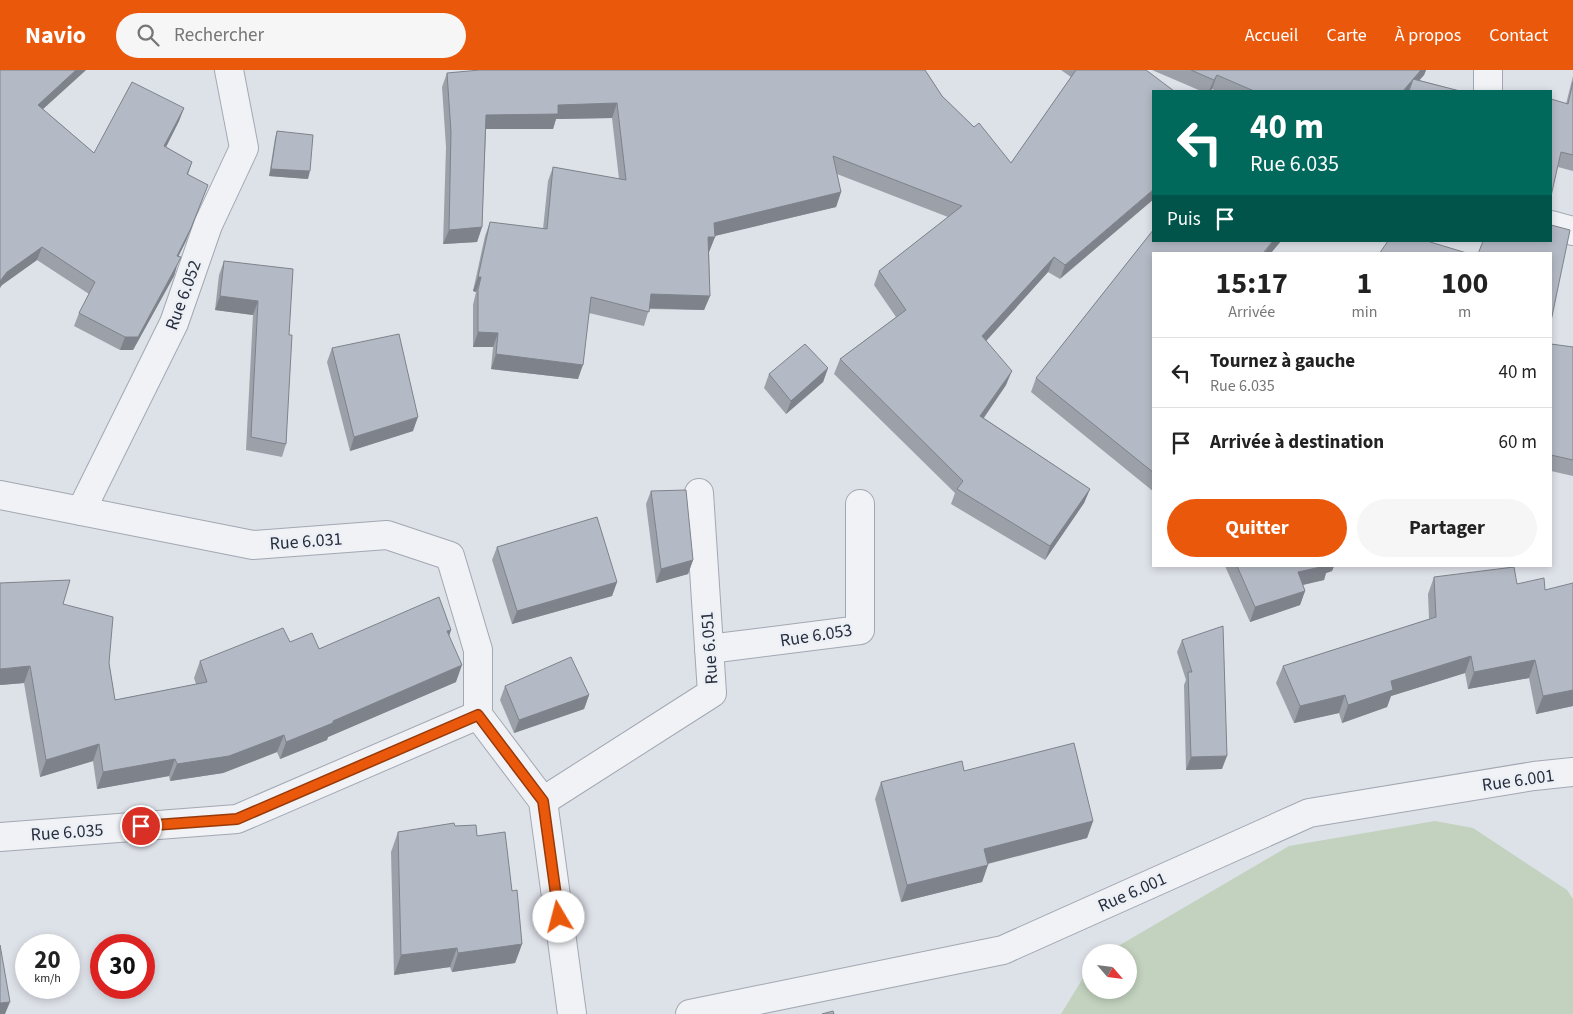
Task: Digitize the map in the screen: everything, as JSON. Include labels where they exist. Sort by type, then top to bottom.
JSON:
[{"type":"street","name":"Rue 6.052","points":[[81,511],[174,323],[208,225],[244,148],[229,70]]},
{"type":"street","points":[[1488,70],[1488,90]]},
{"type":"street","points":[[1552,225],[1573,231]]},
{"type":"street","name":"Rue 6.051","points":[[543,801],[712,693],[699,493]]},
{"type":"street","name":"Rue 6.031","points":[[0,495],[253,545],[387,535],[450,556],[478,650],[478,715]]},
{"type":"street","name":"Rue 6.053","points":[[709,649],[860,630],[860,504]]},
{"type":"street","points":[[478,715],[543,801],[572,1014]]},
{"type":"street","name":"Rue 6.035","points":[[0,837],[237,819],[478,715]]},
{"type":"street","name":"Rue 6.001","points":[[690,1014],[1003,950],[1308,813],[1534,776],[1573,772]]},
{"type":"green space","points":[[1435,821],[1473,828],[1567,890],[1573,899],[1573,1014],[1061,1014],[1082,980],[1082,999],[1138,999],[1138,944],[1122,944],[1289,846]]},
{"type":"building","points":[[0,70],[76,70],[38,105],[94,153],[132,82],[184,108],[164,146],[192,162],[187,174],[208,185],[191,228],[177,256],[181,257],[138,337],[125,337],[79,313],[95,282],[42,247],[7,272],[0,281]]},
{"type":"building","points":[[480,70],[925,70],[942,96],[974,127],[979,123],[1011,163],[1076,70],[1146,70],[1173,90],[1152,90],[1152,191],[1065,265],[1054,257],[982,336],[1012,371],[980,416],[1090,489],[1050,546],[957,489],[963,481],[840,359],[906,310],[879,271],[962,206],[833,156],[841,192],[714,223],[715,237],[708,237],[710,296],[651,294],[649,312],[591,297],[583,365],[496,354],[498,333],[478,332],[478,290],[481,277],[478,277],[490,222],[547,229],[553,167],[626,180],[617,103],[558,105],[558,114],[486,115],[482,227],[449,230],[451,132],[447,73]]},
{"type":"building","points":[[1191,70],[1421,70],[1404,90],[1252,90],[1217,75],[1214,80]]},
{"type":"building","points":[[1413,79],[1456,90],[1409,90]]},
{"type":"building","points":[[1573,82],[1573,155],[1561,152],[1552,192],[1552,99],[1568,104]]},
{"type":"building","points":[[277,131],[313,135],[310,171],[271,169]]},
{"type":"building","points":[[1552,225],[1570,230],[1552,316],[1552,252],[1479,252],[1483,242],[1552,242]]},
{"type":"building","points":[[1152,232],[1152,242],[1272,242],[1264,252],[1152,252],[1152,471],[1036,378]]},
{"type":"building","points":[[1387,242],[1430,242],[1463,252],[1380,252]]},
{"type":"building","points":[[224,261],[293,269],[289,335],[292,335],[286,444],[251,437],[258,301],[220,296]]},
{"type":"building","points":[[399,334],[418,417],[354,437],[332,348]]},
{"type":"building","points":[[805,344],[828,368],[791,401],[769,374]]},
{"type":"building","points":[[1552,344],[1573,347],[1573,460],[1552,455]]},
{"type":"building","points":[[686,490],[693,560],[661,569],[651,491]]},
{"type":"building","points":[[597,517],[617,582],[517,611],[497,547]]},
{"type":"building","points":[[1237,567],[1320,567],[1298,572],[1305,591],[1255,607]]},
{"type":"building","points":[[1514,567],[1517,584],[1544,578],[1545,590],[1573,583],[1573,690],[1543,696],[1535,660],[1474,672],[1471,656],[1391,681],[1393,690],[1348,705],[1345,695],[1300,706],[1283,666],[1436,617],[1434,577]]},
{"type":"building","points":[[70,580],[63,604],[113,617],[109,663],[115,700],[207,682],[200,661],[283,628],[290,642],[312,633],[319,649],[439,597],[451,630],[447,631],[462,665],[286,742],[284,735],[229,756],[177,764],[175,759],[103,772],[99,744],[46,760],[30,666],[0,669],[0,583]]},
{"type":"building","points":[[1223,626],[1227,756],[1191,757],[1188,672],[1192,672],[1182,640]]},
{"type":"building","points":[[571,657],[589,695],[519,720],[505,686]]},
{"type":"building","points":[[1074,743],[1093,821],[984,849],[988,865],[907,885],[881,782],[962,761],[964,771]]},
{"type":"building","points":[[454,823],[455,826],[476,825],[477,836],[505,832],[512,891],[517,890],[522,944],[458,953],[457,948],[401,955],[398,832]]},
{"type":"building","points":[[0,945],[10,1002],[0,1003]]},
{"type":"building","points":[[833,1011],[834,1014],[822,1014]]},
{"type":"route","points":[[141,826],[237,819],[478,715],[543,801],[559,917]]}]
